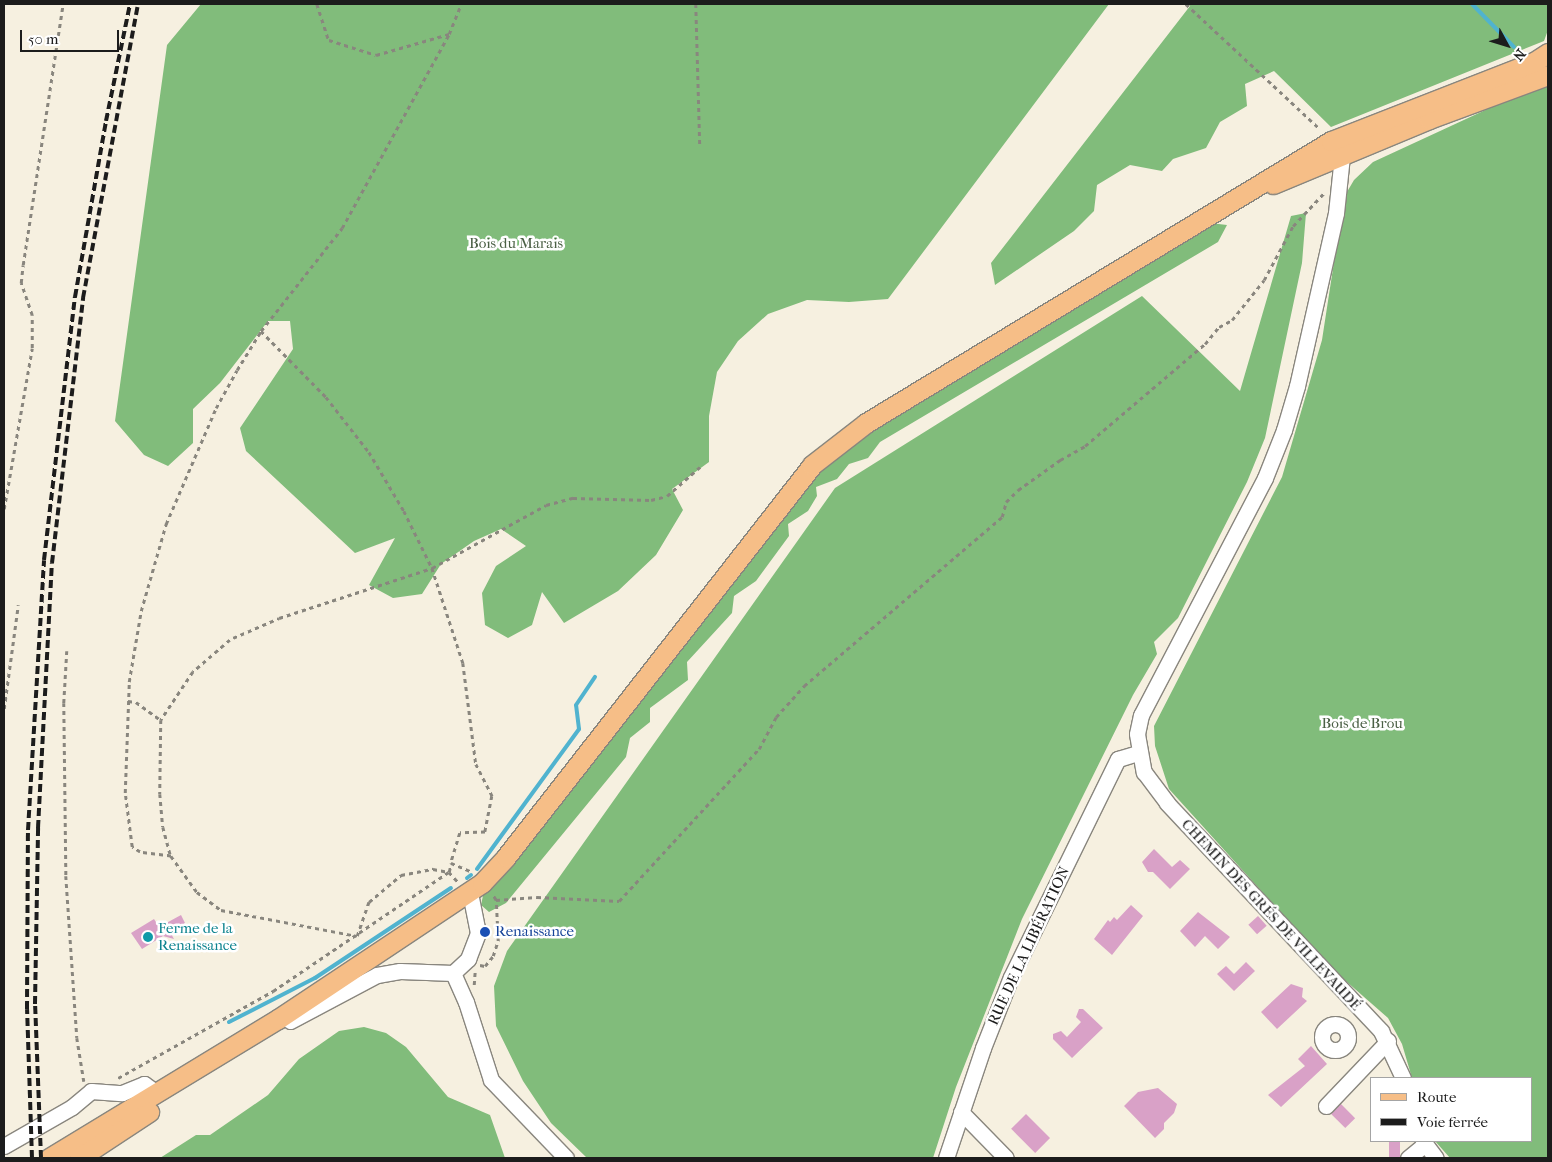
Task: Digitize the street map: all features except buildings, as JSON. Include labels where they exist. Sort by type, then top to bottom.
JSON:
[{"type":"main road","points":[[78,1158],[290,1021],[455,909],[506,857],[812,465],[866,423],[1234,199],[1430,102],[1534,62],[1548,54]]},
{"type":"main road","points":[[1336,149],[1548,76]]},
{"type":"main road","points":[[49,1158],[278,1019],[470,893]]},
{"type":"street","points":[[1138,753],[1137,734],[1141,715],[1265,478],[1284,430],[1298,386],[1336,214],[1340,175],[1336,149]]},
{"type":"street","name":"CHEMIN DES GRÉS DE VILLEVAUDÉ","points":[[1138,753],[1144,772],[1167,803],[1388,1041],[1402,1077]]},
{"type":"street","name":"RUE DE LA LIBÉRATION","points":[[946,1158],[1011,977],[1118,759],[1138,753]]},
{"type":"street","points":[[290,1021],[377,975],[400,971],[453,973],[468,959],[478,934],[470,893]]},
{"type":"street","points":[[453,973],[466,1002],[492,1080],[520,1114],[566,1158]]},
{"type":"street","points":[[1344,1028],[1361,1012]]},
{"type":"street","points":[[1326,1106],[1388,1041]]},
{"type":"street","points":[[4,1146],[72,1108],[90,1091],[122,1093],[144,1084],[157,1093]]},
{"type":"street","points":[[961,1112],[1006,1158]]},
{"type":"street","points":[[1408,1158],[1424,1142],[1436,1158]]},
{"type":"path","points":[[4,509],[32,348],[32,315],[21,283],[23,265],[63,4]]},
{"type":"path","points":[[318,4],[328,40],[376,55],[449,34]]},
{"type":"path","points":[[171,856],[140,852],[132,847],[126,793],[128,701],[141,611],[166,524],[216,408],[261,332],[342,228],[449,34],[460,4]]},
{"type":"path","points":[[696,4],[700,145]]},
{"type":"path","points":[[1186,4],[1308,114],[1336,149]]},
{"type":"path","points":[[496,900],[537,897],[619,901],[759,748],[776,717],[804,686],[1002,517],[1006,502],[1018,490],[1085,446],[1205,344],[1219,327],[1232,320],[1264,280],[1293,226],[1340,175]]},
{"type":"path","points":[[261,332],[326,397],[369,452],[404,511],[432,568],[463,663],[476,764],[492,796],[485,832],[460,833],[452,863]]},
{"type":"path","points":[[357,936],[221,910],[197,892],[171,856],[161,813],[161,720],[193,672],[232,639],[279,618],[432,568],[546,504],[573,498],[652,500],[667,496],[700,466]]},
{"type":"path","points":[[4,709],[18,605]]},
{"type":"path","points":[[67,651],[64,703],[66,876],[77,1038],[83,1078],[90,1091]]},
{"type":"path","points":[[128,701],[136,702],[161,720]]},
{"type":"path","points":[[117,1079],[273,991],[357,936],[449,872],[416,871],[401,875],[388,883],[369,902],[357,936]]},
{"type":"path","points":[[476,965],[476,994]]},
{"type":"green space","name":"Bois du Marais","points":[[201,4],[1109,4],[888,299],[849,302],[807,300],[768,314],[738,341],[717,372],[709,416],[709,462],[672,489],[683,510],[656,555],[618,591],[564,623],[542,592],[532,625],[508,638],[485,625],[482,593],[496,566],[526,546],[501,529],[474,541],[441,564],[422,594],[393,598],[369,585],[395,538],[355,553],[246,451],[240,428],[293,349],[290,321],[268,321],[220,383],[193,409],[193,443],[168,466],[144,455],[115,421],[167,45]]},
{"type":"green space","points":[[1188,4],[1548,4],[1548,30],[1544,41],[1331,127],[1274,71],[1245,84],[1247,106],[1220,122],[1206,148],[1173,159],[1162,171],[1130,165],[1097,185],[1094,211],[1074,231],[995,285],[991,263],[1190,6]]},
{"type":"green space","name":"Bois de Brou","points":[[1548,81],[1548,1158],[1450,1158],[1436,1142],[1532,1142],[1532,1077],[1412,1077],[1402,1044],[1388,1018],[1331,968],[1169,789],[1155,746],[1154,726],[1282,477],[1322,340],[1344,197],[1354,180],[1373,162]]},
{"type":"green space","points":[[1306,213],[1302,263],[1265,438],[1247,482],[1178,618],[1154,642],[1157,654],[1133,695],[1022,919],[956,1087],[933,1158],[587,1158],[551,1123],[523,1081],[496,1026],[494,986],[507,951],[835,488],[1142,296],[1240,391],[1291,216]]},
{"type":"green space","points":[[1210,223],[1227,225],[1218,242],[880,442],[868,458],[849,464],[837,479],[816,487],[817,496],[808,511],[788,524],[789,536],[756,581],[734,596],[732,613],[687,662],[688,680],[650,708],[650,722],[630,738],[626,757],[506,903],[489,912],[481,905],[484,891],[800,491],[826,465],[866,430]]},
{"type":"green space","points":[[364,1027],[386,1033],[406,1047],[448,1097],[490,1115],[505,1158],[160,1158],[196,1135],[210,1135],[268,1095],[299,1059],[339,1031]]},
{"type":"waterway","points":[[1472,4],[1514,47]]},
{"type":"waterway","points":[[477,869],[579,729],[576,705],[595,677]]},
{"type":"waterway","points":[[467,878],[471,875]]},
{"type":"waterway","points":[[229,1022],[315,978],[451,888]]},
{"type":"railway","points":[[32,1158],[27,1009],[28,830],[44,560],[75,297],[106,121],[130,4]]},
{"type":"railway","points":[[41,1158],[35,1004],[38,828],[52,563],[83,298],[138,4]]},
{"type":"place","name":"Renaissance","points":[[485,932]]},
{"type":"place","name":"Ferme de la Renaissance","points":[[148,937]]}]
